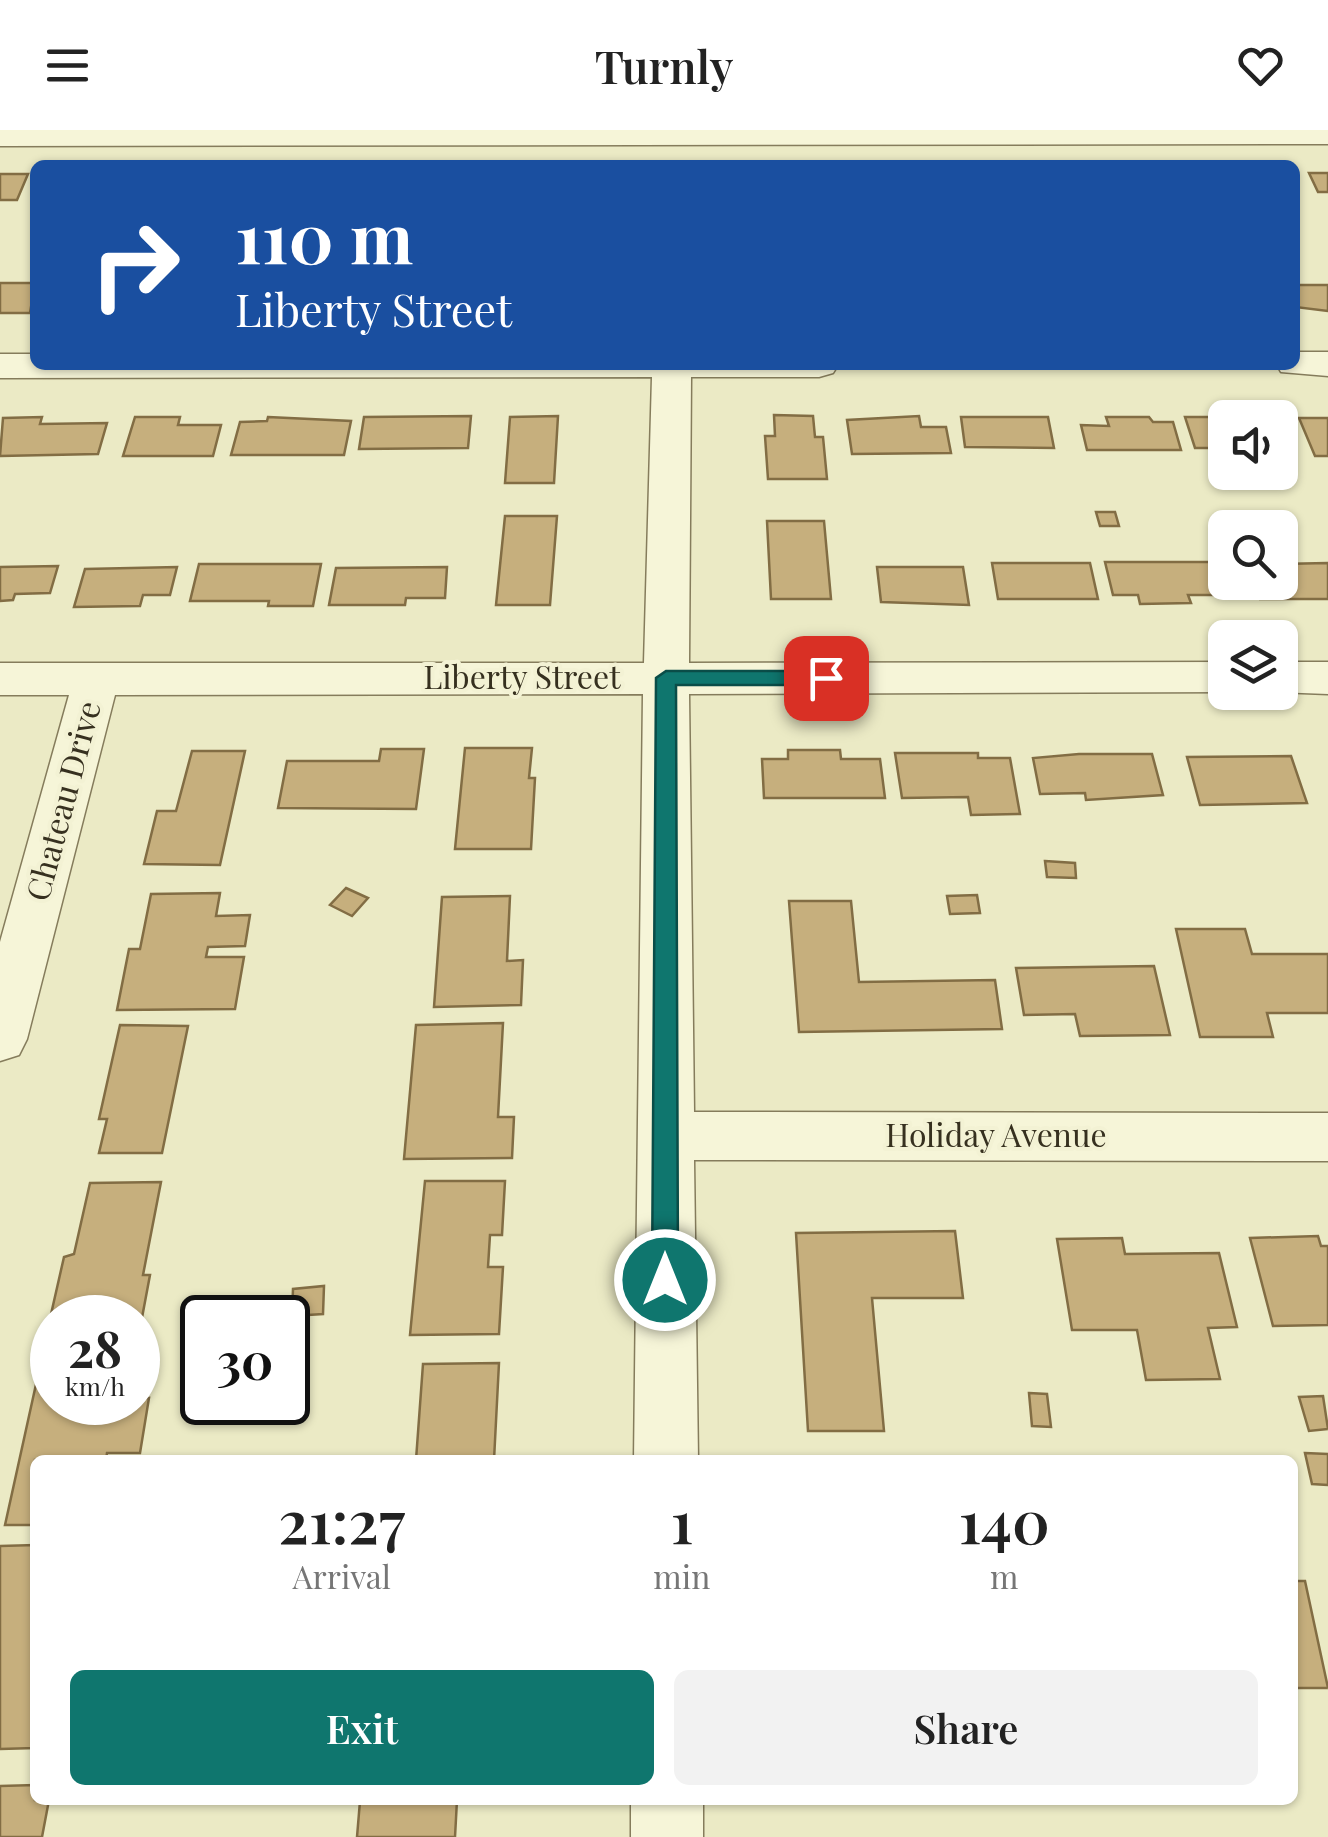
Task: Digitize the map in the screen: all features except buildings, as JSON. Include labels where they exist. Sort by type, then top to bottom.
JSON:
[{"type":"street","points":[[0,136],[676,143],[1328,134]]},
{"type":"street","points":[[1300,364],[1328,364]]},
{"type":"street","points":[[0,366],[30,366]]},
{"type":"street","points":[[666,1455],[666,678],[672,370]]},
{"type":"street","name":"Liberty Street","points":[[0,679],[1208,678]]},
{"type":"street","points":[[1298,678],[1328,678]]},
{"type":"street","name":"Chateau Drive","points":[[0,1039],[96,679]]},
{"type":"street","name":"Holiday Avenue","points":[[664,1136],[1328,1136]]},
{"type":"street","points":[[667,1805],[668,1837]]},
{"type":"route","points":[[665,1280],[666,678],[826,678]]}]
